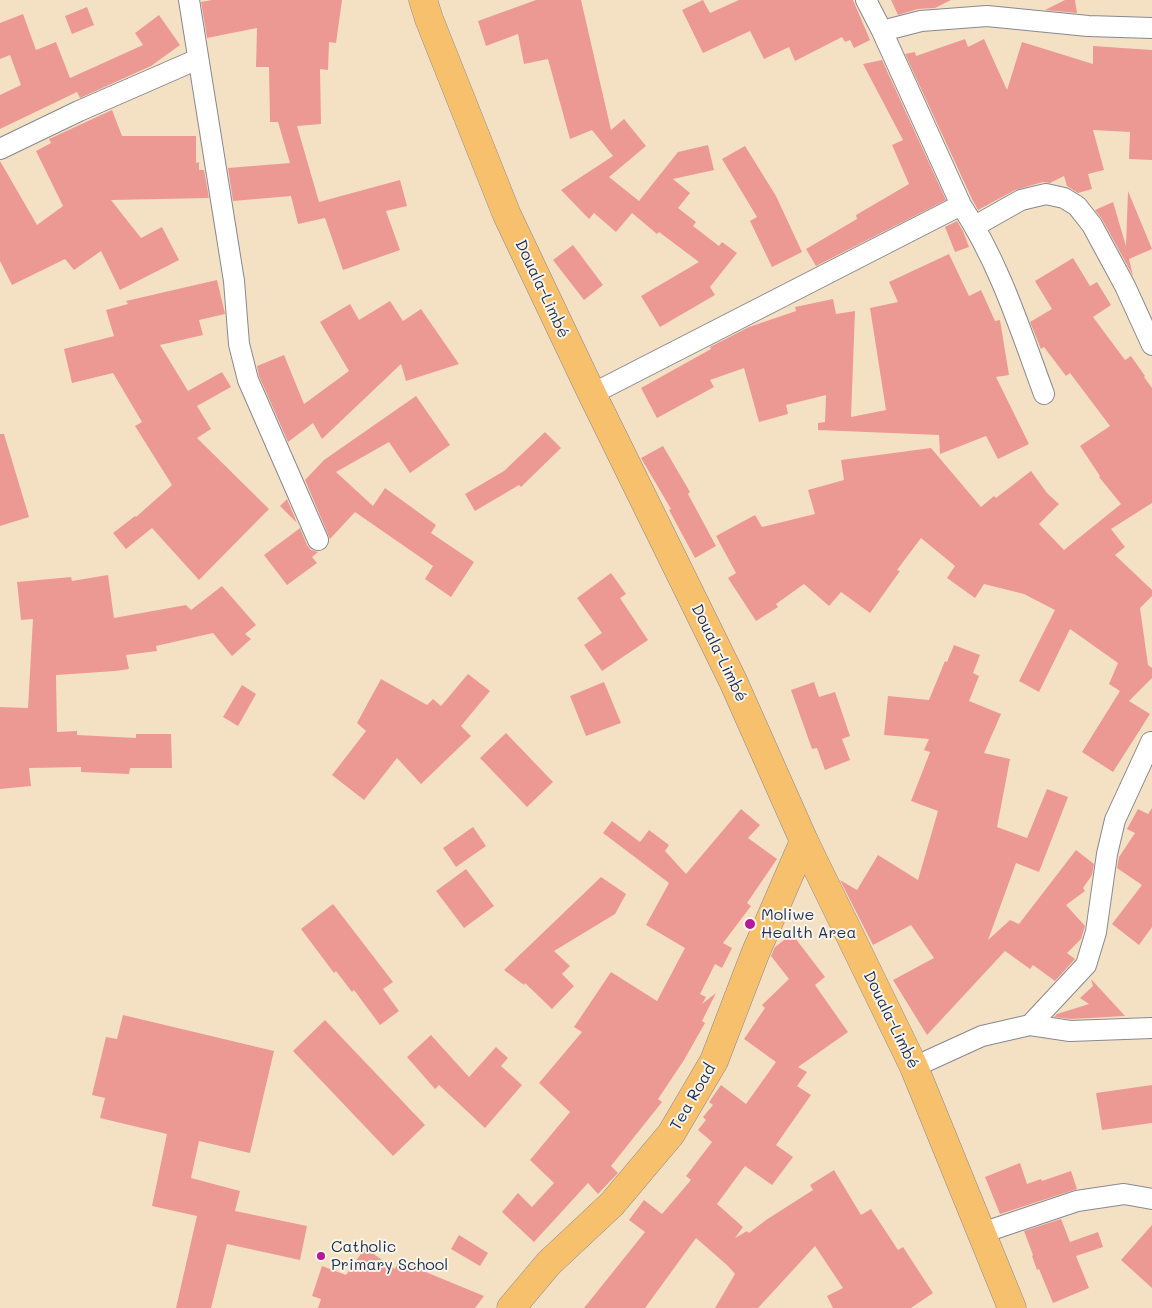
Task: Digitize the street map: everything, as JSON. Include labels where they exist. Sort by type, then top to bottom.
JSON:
[{"type":"main road","name":"Douala-Limbé","points":[[423,0],[428,19],[507,215],[592,394],[733,681],[804,840],[914,1067],[1012,1308]]},
{"type":"main road","name":"Tea Road","points":[[511,1308],[549,1263],[612,1204],[672,1134],[714,1061],[755,954],[804,840]]},
{"type":"street","points":[[189,0],[234,281],[239,344],[248,380],[318,540]]},
{"type":"street","points":[[866,0],[936,146],[961,204],[975,226],[996,267],[1044,394]]},
{"type":"street","points":[[882,31],[921,21],[987,16],[1088,26],[1152,28]]},
{"type":"street","points":[[0,150],[79,111],[198,59]]},
{"type":"street","points":[[975,226],[1021,200],[1046,194],[1064,198],[1077,206],[1092,226],[1125,286],[1152,345]]},
{"type":"street","points":[[592,394],[961,204]]},
{"type":"street","points":[[1030,1025],[1086,965],[1096,932],[1106,854],[1115,820],[1151,742]]},
{"type":"street","points":[[914,1067],[982,1036],[1030,1025],[1070,1031],[1152,1028]]},
{"type":"street","points":[[982,1233],[1077,1201],[1124,1194],[1152,1199]]},
{"type":"building","points":[[212,0],[342,0],[336,43],[329,42],[328,70],[320,69],[321,124],[297,126],[319,202],[400,180],[407,206],[386,211],[400,250],[343,270],[325,218],[298,224],[291,196],[233,201],[228,168],[290,163],[278,122],[270,122],[269,67],[256,67],[257,28],[207,38],[201,2]]},
{"type":"building","points":[[536,0],[581,0],[611,130],[624,119],[646,146],[609,177],[639,201],[678,152],[708,145],[714,170],[673,179],[690,193],[678,208],[696,222],[693,226],[719,246],[722,242],[737,253],[710,287],[715,295],[660,327],[641,296],[699,262],[659,232],[657,234],[632,213],[616,232],[594,213],[589,219],[561,190],[613,156],[592,130],[570,139],[548,59],[524,64],[518,34],[486,46],[478,21]]},
{"type":"building","points":[[703,0],[710,13],[739,0],[853,0],[870,40],[854,48],[850,40],[845,42],[842,37],[795,61],[789,47],[764,59],[750,31],[703,53],[682,10]]},
{"type":"building","points":[[891,0],[951,0],[935,8],[918,9],[898,15]]},
{"type":"building","points":[[1065,0],[1075,0],[1077,13],[1045,10]]},
{"type":"building","points":[[87,7],[94,25],[72,34],[65,16]]},
{"type":"building","points":[[23,14],[36,50],[56,42],[70,78],[143,45],[135,33],[159,15],[180,45],[151,66],[80,98],[77,92],[0,129],[0,95],[21,85],[10,55],[0,59],[0,23]]},
{"type":"building","points":[[965,39],[968,47],[984,39],[1007,90],[1022,42],[1093,64],[1093,46],[1152,50],[1152,160],[1129,159],[1130,132],[1093,130],[1104,170],[1088,174],[1092,189],[1078,193],[1067,186],[1064,176],[1050,183],[1043,182],[1015,190],[978,210],[905,54],[915,52],[916,56]]},
{"type":"building","points":[[882,60],[946,200],[816,266],[806,249],[857,219],[856,215],[909,184],[892,145],[903,140],[863,64]]},
{"type":"building","points":[[112,110],[122,136],[196,136],[196,163],[199,162],[199,170],[204,170],[209,198],[111,200],[141,238],[162,227],[179,260],[120,290],[101,251],[74,270],[65,259],[12,285],[0,261],[0,161],[37,225],[63,206],[36,151],[51,143],[49,139]]},
{"type":"building","points":[[745,146],[776,196],[802,252],[772,267],[750,221],[757,217],[722,159]]},
{"type":"building","points":[[1128,191],[1152,249],[1129,259],[1133,276],[1102,219],[1095,210],[1113,202],[1126,246]]},
{"type":"building","points":[[957,221],[969,247],[955,252],[945,227]]},
{"type":"building","points":[[573,245],[603,285],[584,300],[553,260]]},
{"type":"building","points":[[949,254],[969,296],[981,290],[995,321],[1000,320],[1009,375],[996,377],[1029,444],[998,459],[986,436],[940,454],[939,435],[818,430],[818,423],[825,422],[826,395],[786,405],[788,414],[759,422],[744,368],[710,380],[714,387],[657,418],[641,388],[711,349],[710,347],[749,327],[796,311],[795,307],[833,299],[836,314],[855,311],[851,417],[886,410],[870,308],[898,302],[889,282]]},
{"type":"building","points":[[1073,258],[1090,286],[1097,282],[1111,305],[1093,317],[1125,360],[1131,356],[1152,388],[1152,503],[1111,529],[1125,547],[1115,555],[1152,590],[1152,596],[1140,608],[1148,665],[1152,668],[1152,678],[1129,701],[1150,714],[1113,772],[1082,752],[1120,691],[1109,684],[1118,663],[1070,629],[1039,692],[1019,681],[1055,610],[1024,594],[984,584],[975,598],[947,578],[955,566],[921,538],[897,570],[900,571],[870,613],[841,592],[829,606],[804,584],[776,604],[778,607],[756,621],[728,578],[736,573],[716,536],[755,515],[762,527],[815,514],[808,490],[844,480],[841,460],[931,448],[981,507],[1031,471],[1047,493],[1059,504],[1039,524],[1064,550],[1121,504],[1099,477],[1080,446],[1110,426],[1070,373],[1066,376],[1044,347],[1041,349],[1030,322],[1052,309],[1035,281]]},
{"type":"building","points":[[217,280],[225,314],[199,320],[203,335],[160,345],[188,391],[222,372],[231,387],[197,406],[211,429],[197,438],[269,509],[199,580],[152,528],[126,549],[113,533],[136,517],[172,485],[135,426],[142,422],[113,373],[72,383],[64,349],[114,336],[106,310],[128,304],[126,301]]},
{"type":"building","points":[[390,301],[403,321],[421,309],[459,364],[406,381],[401,364],[322,439],[313,423],[288,442],[259,376],[257,366],[284,355],[304,404],[349,371],[320,322],[350,304],[359,320]]},
{"type":"building","points":[[416,396],[450,445],[410,473],[389,442],[336,472],[373,506],[385,488],[436,525],[431,533],[474,562],[451,597],[425,579],[433,566],[355,512],[330,539],[305,480],[324,460]]},
{"type":"building","points":[[545,432],[561,448],[521,487],[519,485],[475,511],[465,494],[504,471]]},
{"type":"building","points":[[0,434],[4,434],[29,517],[0,526]]},
{"type":"building","points":[[663,446],[690,492],[688,494],[716,546],[695,558],[669,510],[671,509],[641,458]]},
{"type":"building","points":[[287,499],[297,523],[280,506]]},
{"type":"building","points":[[300,528],[307,545],[311,550],[318,552],[312,557],[317,563],[287,585],[264,555]]},
{"type":"building","points":[[611,573],[626,594],[620,598],[648,640],[602,671],[584,645],[602,633],[577,598]]},
{"type":"building","points":[[108,575],[114,618],[186,605],[191,610],[222,586],[256,625],[245,634],[251,639],[232,656],[213,633],[156,646],[157,651],[126,655],[129,669],[56,675],[57,732],[77,731],[77,735],[136,738],[136,734],[171,734],[172,768],[130,768],[129,774],[81,772],[81,767],[29,768],[31,786],[0,789],[0,707],[28,708],[33,619],[21,620],[17,582],[71,577],[72,581]]},
{"type":"building","points":[[954,645],[980,655],[973,673],[979,676],[969,701],[1001,714],[984,753],[1010,759],[997,827],[1027,838],[1047,789],[1068,797],[1039,872],[1016,863],[988,940],[1010,920],[1019,924],[1076,850],[1094,864],[1092,875],[1083,888],[1085,891],[1066,905],[1085,926],[1081,939],[1067,953],[1075,959],[1055,981],[1033,965],[1030,969],[1005,951],[927,1035],[893,980],[934,958],[911,925],[873,945],[840,880],[857,890],[878,855],[918,880],[938,811],[911,801],[930,752],[924,750],[929,739],[884,735],[888,696],[929,700],[945,661],[947,662]]},
{"type":"building","points":[[468,674],[490,691],[461,726],[471,736],[421,784],[397,758],[364,800],[332,775],[366,731],[357,723],[381,679],[427,705],[433,699],[441,706]]},
{"type":"building","points":[[604,682],[621,723],[586,736],[570,696]]},
{"type":"building","points":[[814,682],[819,697],[835,692],[850,736],[842,739],[850,760],[825,770],[817,748],[812,749],[791,690]]},
{"type":"building","points":[[242,685],[256,694],[238,726],[223,717]]},
{"type":"building","points":[[506,733],[553,782],[527,807],[480,758]]},
{"type":"building","points":[[1152,808],[1152,927],[1139,945],[1112,924],[1142,885],[1117,868],[1119,857],[1135,833],[1127,829],[1138,809],[1148,814]]},
{"type":"building","points":[[741,809],[760,825],[748,838],[777,859],[747,903],[751,906],[723,943],[732,948],[722,968],[715,964],[700,994],[706,997],[702,1004],[716,993],[702,1021],[705,1023],[684,1060],[658,1099],[662,1102],[611,1166],[618,1173],[598,1194],[588,1183],[534,1242],[502,1212],[518,1193],[532,1207],[554,1183],[530,1160],[570,1112],[539,1083],[582,1032],[574,1027],[611,972],[657,1001],[685,948],[646,925],[669,883],[603,833],[612,821],[640,842],[649,830],[669,845],[665,851],[686,874]]},
{"type":"building","points":[[473,827],[486,846],[456,867],[443,848]]},
{"type":"building","points":[[466,869],[494,906],[464,928],[436,891]]},
{"type":"building","points":[[601,877],[626,894],[615,914],[554,951],[570,966],[562,974],[574,986],[552,1009],[525,983],[524,985],[504,970]]},
{"type":"building","points":[[333,904],[393,982],[383,989],[399,1011],[380,1025],[354,990],[352,992],[336,971],[334,973],[301,929]]},
{"type":"building","points":[[792,934],[825,977],[815,985],[848,1032],[798,1067],[807,1072],[797,1086],[811,1095],[776,1145],[793,1157],[772,1185],[745,1166],[717,1204],[743,1227],[735,1238],[747,1231],[749,1233],[813,1190],[810,1185],[834,1170],[861,1215],[871,1209],[898,1250],[903,1247],[933,1293],[911,1308],[833,1308],[827,1296],[843,1288],[815,1246],[758,1308],[715,1308],[735,1274],[696,1238],[645,1308],[584,1308],[645,1232],[629,1220],[644,1200],[662,1214],[691,1180],[686,1176],[712,1142],[698,1130],[706,1120],[703,1117],[713,1105],[709,1102],[721,1085],[746,1104],[776,1062],[744,1039],[765,1008],[762,1005],[789,979],[771,956],[775,947]]},
{"type":"building","points":[[1091,979],[1125,1016],[1071,1019],[1054,1017],[1057,1014],[1089,1004],[1080,998],[1093,986]]},
{"type":"building","points":[[123,1015],[274,1051],[250,1153],[199,1141],[191,1178],[240,1191],[235,1211],[307,1226],[300,1260],[227,1244],[211,1308],[176,1308],[197,1216],[152,1206],[167,1134],[100,1118],[105,1098],[92,1095],[106,1037],[117,1039]]},
{"type":"building","points":[[325,1020],[425,1125],[393,1156],[293,1051]]},
{"type":"building","points":[[431,1035],[469,1077],[496,1047],[508,1058],[501,1066],[522,1085],[485,1128],[439,1085],[435,1089],[407,1057]]},
{"type":"building","points":[[1152,1085],[1152,1123],[1102,1130],[1096,1093]]},
{"type":"building","points":[[1020,1163],[1027,1184],[1071,1171],[1077,1189],[1000,1214],[985,1177]]},
{"type":"building","points":[[1061,1219],[1070,1242],[1098,1232],[1103,1247],[1076,1256],[1089,1288],[1053,1303],[1039,1269],[1037,1270],[1024,1231]]},
{"type":"building","points":[[1152,1225],[1152,1288],[1121,1260]]},
{"type":"building","points":[[459,1235],[488,1253],[480,1266],[451,1249]]},
{"type":"building","points":[[365,1248],[395,1269],[399,1261],[484,1296],[475,1308],[318,1308],[321,1299],[312,1296],[322,1266],[346,1275]]},
{"type":"place","name":"Moliwe Health Area","points":[[750,924]]},
{"type":"place","name":"Catholic Primary School","points":[[321,1256]]}]
